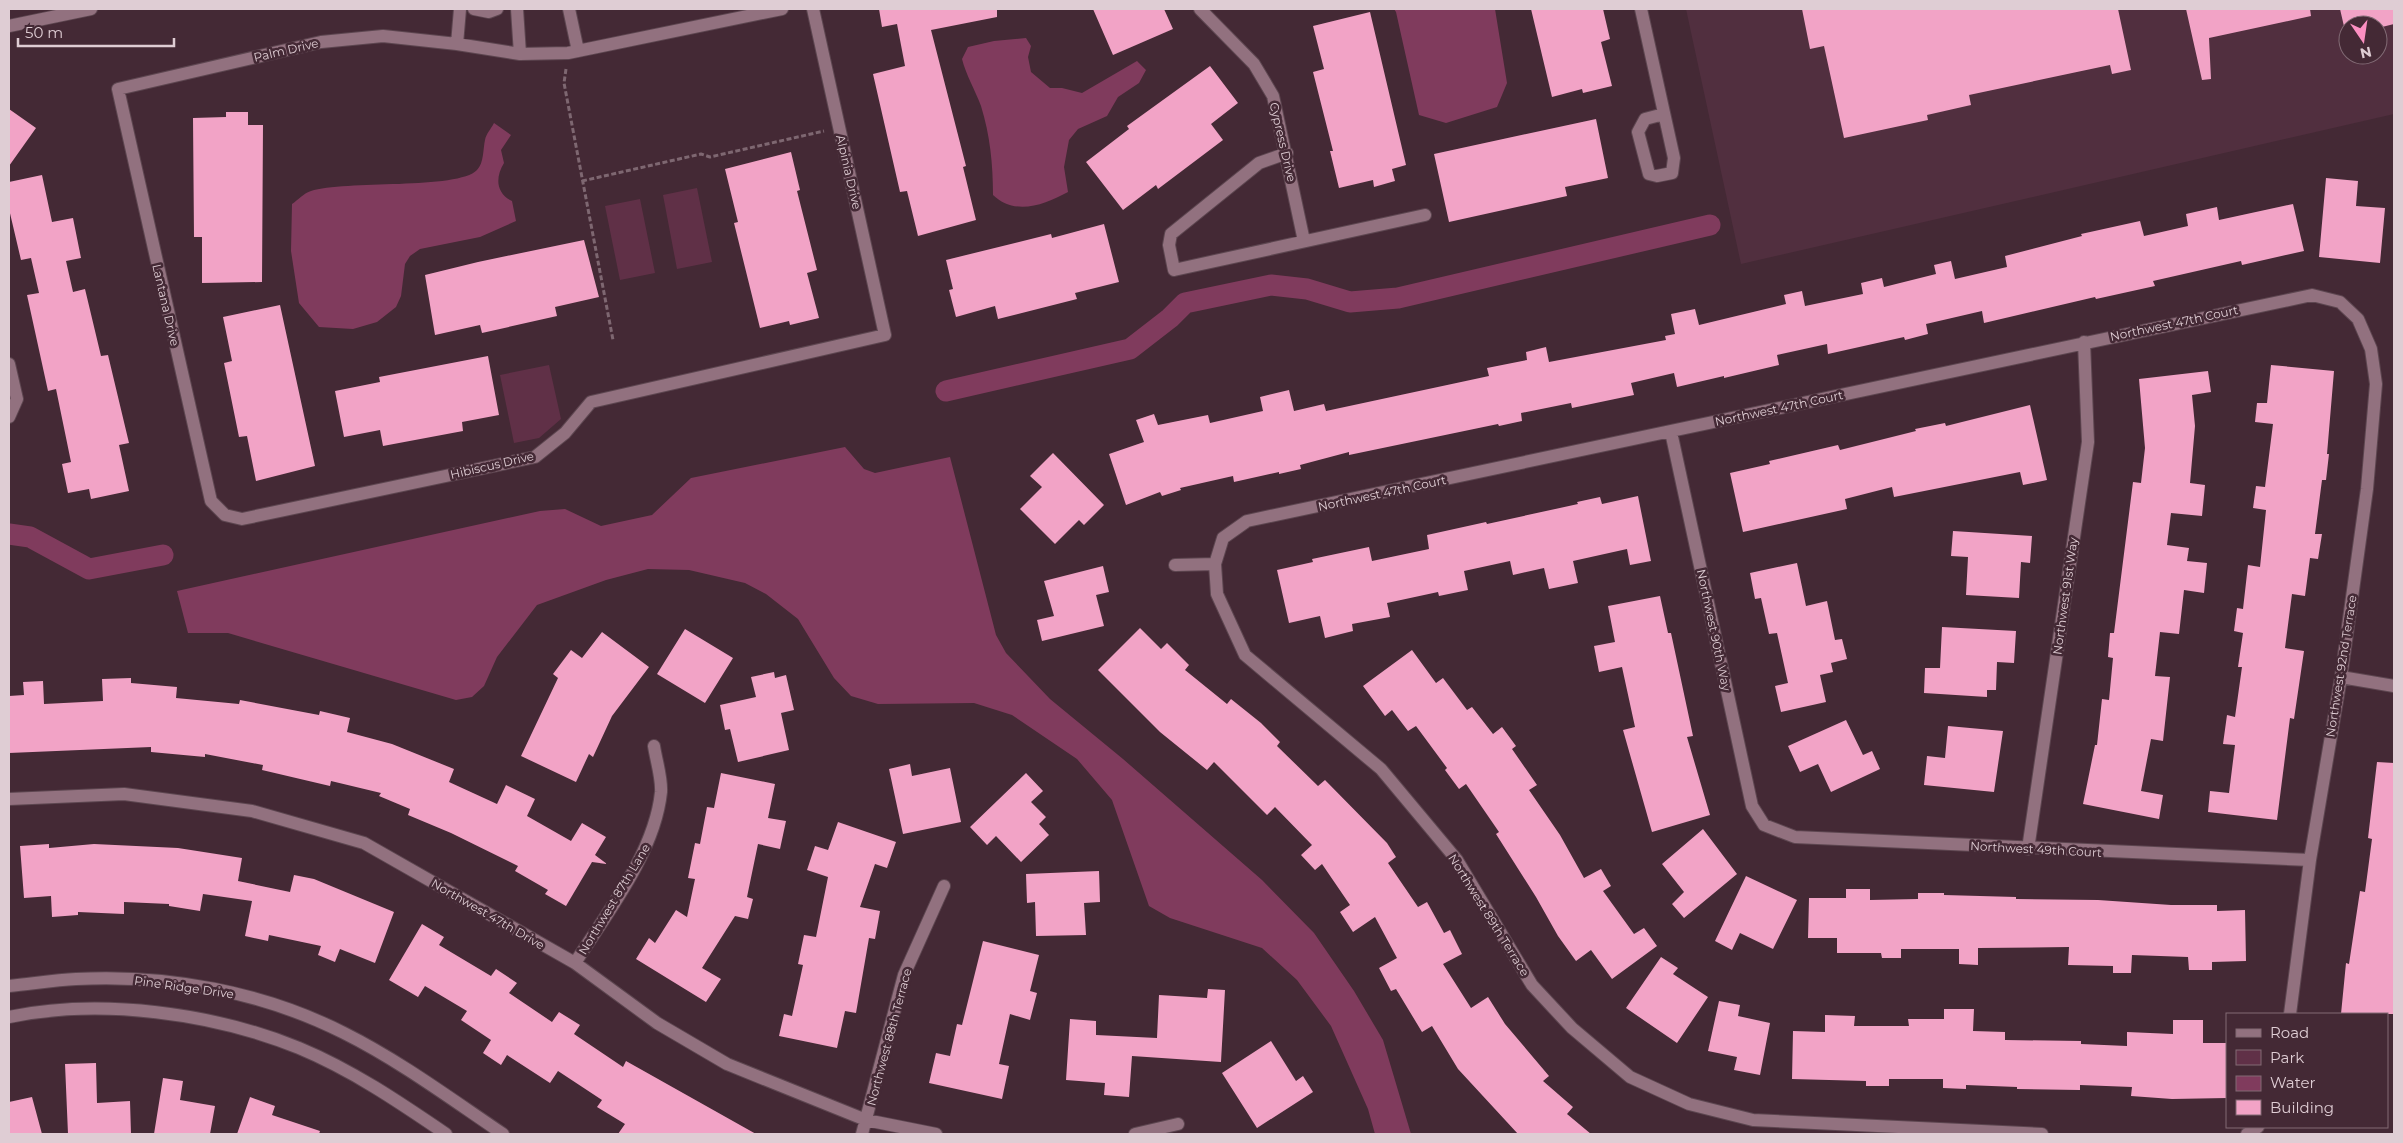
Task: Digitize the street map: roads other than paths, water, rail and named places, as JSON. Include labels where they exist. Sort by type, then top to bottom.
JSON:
[{"type":"street","points":[[9,26],[91,9]]},
{"type":"street","points":[[457,44],[460,9]]},
{"type":"street","points":[[474,9],[489,12],[497,9]]},
{"type":"street","points":[[517,9],[520,54]]},
{"type":"street","points":[[569,9],[573,52]]},
{"type":"street","name":"Palm Drive","points":[[118,89],[321,42],[383,36],[457,44],[520,54],[573,52],[782,9]]},
{"type":"street","name":"Alpinia Drive","points":[[813,9],[885,334]]},
{"type":"street","name":"Cypress Drive","points":[[1200,9],[1254,64],[1273,96],[1287,153],[1304,241]]},
{"type":"street","points":[[1641,9],[1674,158],[1672,173],[1657,176],[1649,174],[1638,132],[1645,119],[1664,114]]},
{"type":"street","name":"Lantana Drive","points":[[118,89],[210,501],[224,515]]},
{"type":"street","points":[[1287,153],[1270,157],[1259,163],[1171,234],[1169,244],[1174,270],[1425,215]]},
{"type":"street","name":"Northwest 47th Court","points":[[1216,564],[1223,538],[1247,521],[2312,295],[2340,302],[2358,319]]},
{"type":"street","name":"Northwest 92nd Terrace","points":[[2290,1013],[2310,860],[2340,677],[2367,489],[2376,384],[2371,350],[2358,319]]},
{"type":"street","name":"Hibiscus Drive","points":[[224,515],[242,519],[535,456],[565,433],[591,402],[885,334]]},
{"type":"street","name":"Northwest 91st Way","points":[[2028,849],[2088,442],[2084,342]]},
{"type":"street","points":[[9,364],[17,399],[9,417]]},
{"type":"street","name":"Northwest 90th Way","points":[[1671,432],[1752,806],[1764,825]]},
{"type":"street","points":[[1174,565],[1216,564]]},
{"type":"street","name":"Northwest 89th Terrace","points":[[1216,564],[1217,594],[1245,656],[1381,769],[1457,860],[1532,985],[1572,1028],[1630,1077],[1689,1104],[1753,1120],[1867,1130],[2042,1134]]},
{"type":"street","points":[[2340,677],[2394,686]]},
{"type":"street","name":"Northwest 87th Lane","points":[[575,963],[623,887],[652,834],[661,790],[654,746]]},
{"type":"street","name":"Northwest 47th Drive","points":[[9,799],[124,794],[252,811],[364,843],[575,963],[658,1023],[727,1064],[866,1120],[936,1134]]},
{"type":"street","name":"Northwest 49th Court","points":[[1764,825],[1795,837],[2028,849],[2310,860]]},
{"type":"street","name":"Northwest 88th Terrace","points":[[862,1134],[904,975],[944,886]]},
{"type":"street","name":"Pine Ridge Drive","points":[[9,986],[76,979],[127,978],[228,991],[292,1010],[344,1033],[396,1063],[503,1134]]},
{"type":"street","points":[[9,1017],[76,1009],[127,1009],[173,1015],[248,1031],[299,1048],[342,1069],[381,1090],[446,1134]]},
{"type":"street","points":[[1134,1134],[1178,1124]]},
{"type":"water","points":[[1394,9],[1495,9],[1507,83],[1497,107],[1446,123],[1419,115]]},
{"type":"water","points":[[1026,38],[1031,46],[1028,57],[1031,72],[1050,88],[1062,88],[1082,93],[1137,61],[1146,70],[1139,83],[1118,97],[1107,116],[1078,129],[1069,140],[1064,167],[1068,192],[1040,204],[1020,207],[1002,201],[993,195],[992,161],[987,128],[981,106],[962,59],[968,47],[994,41]]},
{"type":"water","points":[[494,123],[511,135],[501,150],[504,163],[498,180],[503,194],[512,201],[516,221],[480,237],[420,249],[410,256],[405,264],[401,296],[396,307],[377,322],[353,329],[319,327],[299,303],[291,251],[292,204],[308,192],[327,188],[425,183],[466,176],[479,167],[487,134]]},
{"type":"water","points":[[845,447],[864,469],[875,473],[950,457],[996,635],[1006,653],[1050,699],[1123,759],[1262,880],[1314,933],[1354,991],[1383,1040],[1411,1134],[1375,1134],[1368,1109],[1331,1026],[1297,980],[1262,948],[1170,918],[1149,906],[1112,800],[1077,759],[1012,715],[974,703],[878,704],[851,696],[834,678],[798,619],[766,594],[745,583],[689,570],[648,569],[606,580],[537,605],[497,657],[484,686],[472,697],[456,700],[228,633],[188,633],[177,591],[540,511],[565,509],[601,526],[652,515],[691,478]]},
{"type":"waterway","points":[[946,391],[1130,349],[1170,318],[1185,303],[1271,285],[1307,289],[1350,302],[1398,298],[1710,225]]},
{"type":"waterway","points":[[9,534],[30,537],[89,569],[163,555]]}]
